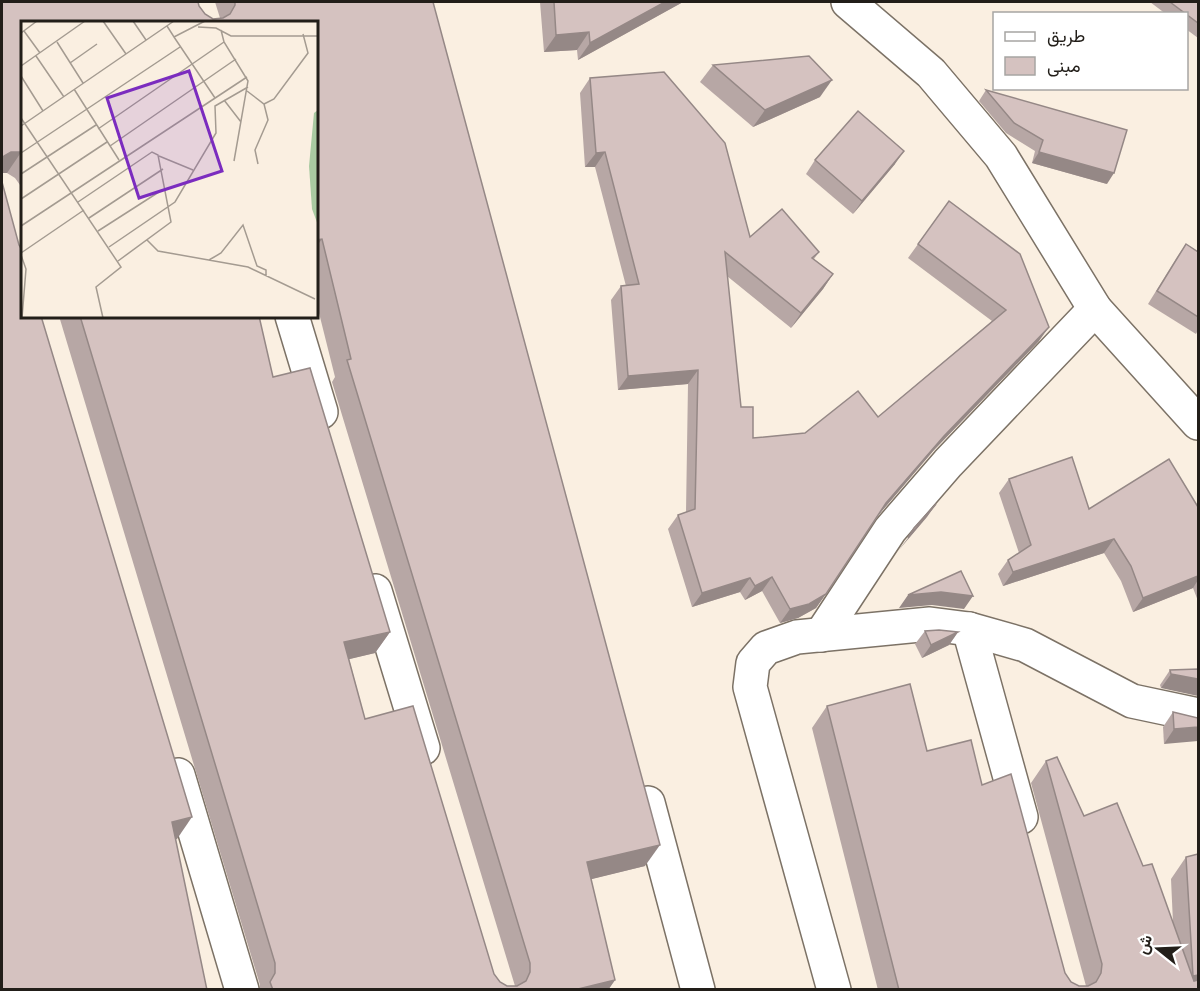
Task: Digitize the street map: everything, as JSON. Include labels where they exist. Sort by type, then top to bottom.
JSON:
[{"type":"street","points":[[848,2],[931,73],[1001,156],[1095,309],[1198,423]]},
{"type":"street","points":[[821,635],[890,530],[948,464],[1095,309]]},
{"type":"street","points":[[293,318],[330,442]]},
{"type":"street","points":[[368,567],[431,773]]},
{"type":"street","points":[[834,990],[750,687],[753,663],[766,648],[797,637],[930,624],[969,629],[1025,645],[1132,701],[1198,718]]},
{"type":"street","points":[[969,629],[1028,843]]},
{"type":"street","points":[[170,750],[242,990]]},
{"type":"street","points":[[640,771],[698,990]]},
{"type":"building","points":[[2,2],[198,2],[205,14],[213,19],[223,18],[230,14],[235,2],[433,2],[660,845],[587,862],[615,980],[574,990],[273,990],[270,982],[275,973],[275,963],[81,318],[259,318],[273,377],[310,368],[390,632],[344,642],[365,719],[413,706],[494,974],[500,982],[507,986],[517,986],[526,981],[530,972],[530,963],[347,360],[351,359],[322,239],[318,240],[318,21],[21,21],[21,152],[11,152],[2,160]]},
{"type":"building","points":[[554,2],[665,2],[590,43],[589,32],[556,35]]},
{"type":"building","points":[[1170,2],[1198,2],[1198,23],[1188,16],[1188,12],[1183,12]]},
{"type":"building","points":[[809,56],[832,80],[765,110],[713,65]]},
{"type":"building","points":[[664,72],[725,143],[750,237],[782,209],[819,252],[812,258],[833,274],[801,313],[725,252],[741,407],[753,407],[753,438],[805,433],[858,391],[878,417],[1006,310],[918,244],[949,201],[1020,254],[1049,327],[944,436],[886,503],[826,594],[809,604],[790,609],[772,577],[755,586],[750,578],[702,593],[678,515],[695,509],[698,370],[628,376],[621,286],[639,284],[605,152],[596,153],[590,78]]},
{"type":"building","points":[[986,90],[1127,130],[1114,173],[1039,152],[1043,140],[1014,123]]},
{"type":"building","points":[[858,111],[904,151],[862,201],[815,160]]},
{"type":"building","points":[[2,182],[21,248],[21,318],[42,318],[192,817],[172,822],[207,990],[2,990]]},
{"type":"building","points":[[1186,244],[1198,252],[1198,317],[1157,291]]},
{"type":"building","points":[[1072,457],[1089,509],[1169,459],[1198,507],[1198,576],[1143,598],[1131,566],[1114,539],[1013,572],[1008,560],[1031,545],[1009,479]]},
{"type":"building","points":[[936,504],[908,538],[914,528]]},
{"type":"building","points":[[961,571],[973,596],[941,592],[908,595]]},
{"type":"building","points":[[925,631],[958,632],[931,645]]},
{"type":"building","points":[[1198,669],[1198,679],[1171,674],[1170,670]]},
{"type":"building","points":[[910,684],[927,751],[971,740],[982,785],[1011,774],[1065,973],[1071,982],[1079,986],[1088,986],[1096,982],[1101,973],[1102,964],[1046,761],[1057,757],[1084,816],[1117,803],[1143,866],[1152,864],[1194,981],[1198,980],[1198,990],[899,990],[827,706]]},
{"type":"building","points":[[1173,712],[1198,718],[1198,727],[1174,729]]},
{"type":"building","points":[[1198,854],[1198,975],[1193,976],[1186,857]]}]
